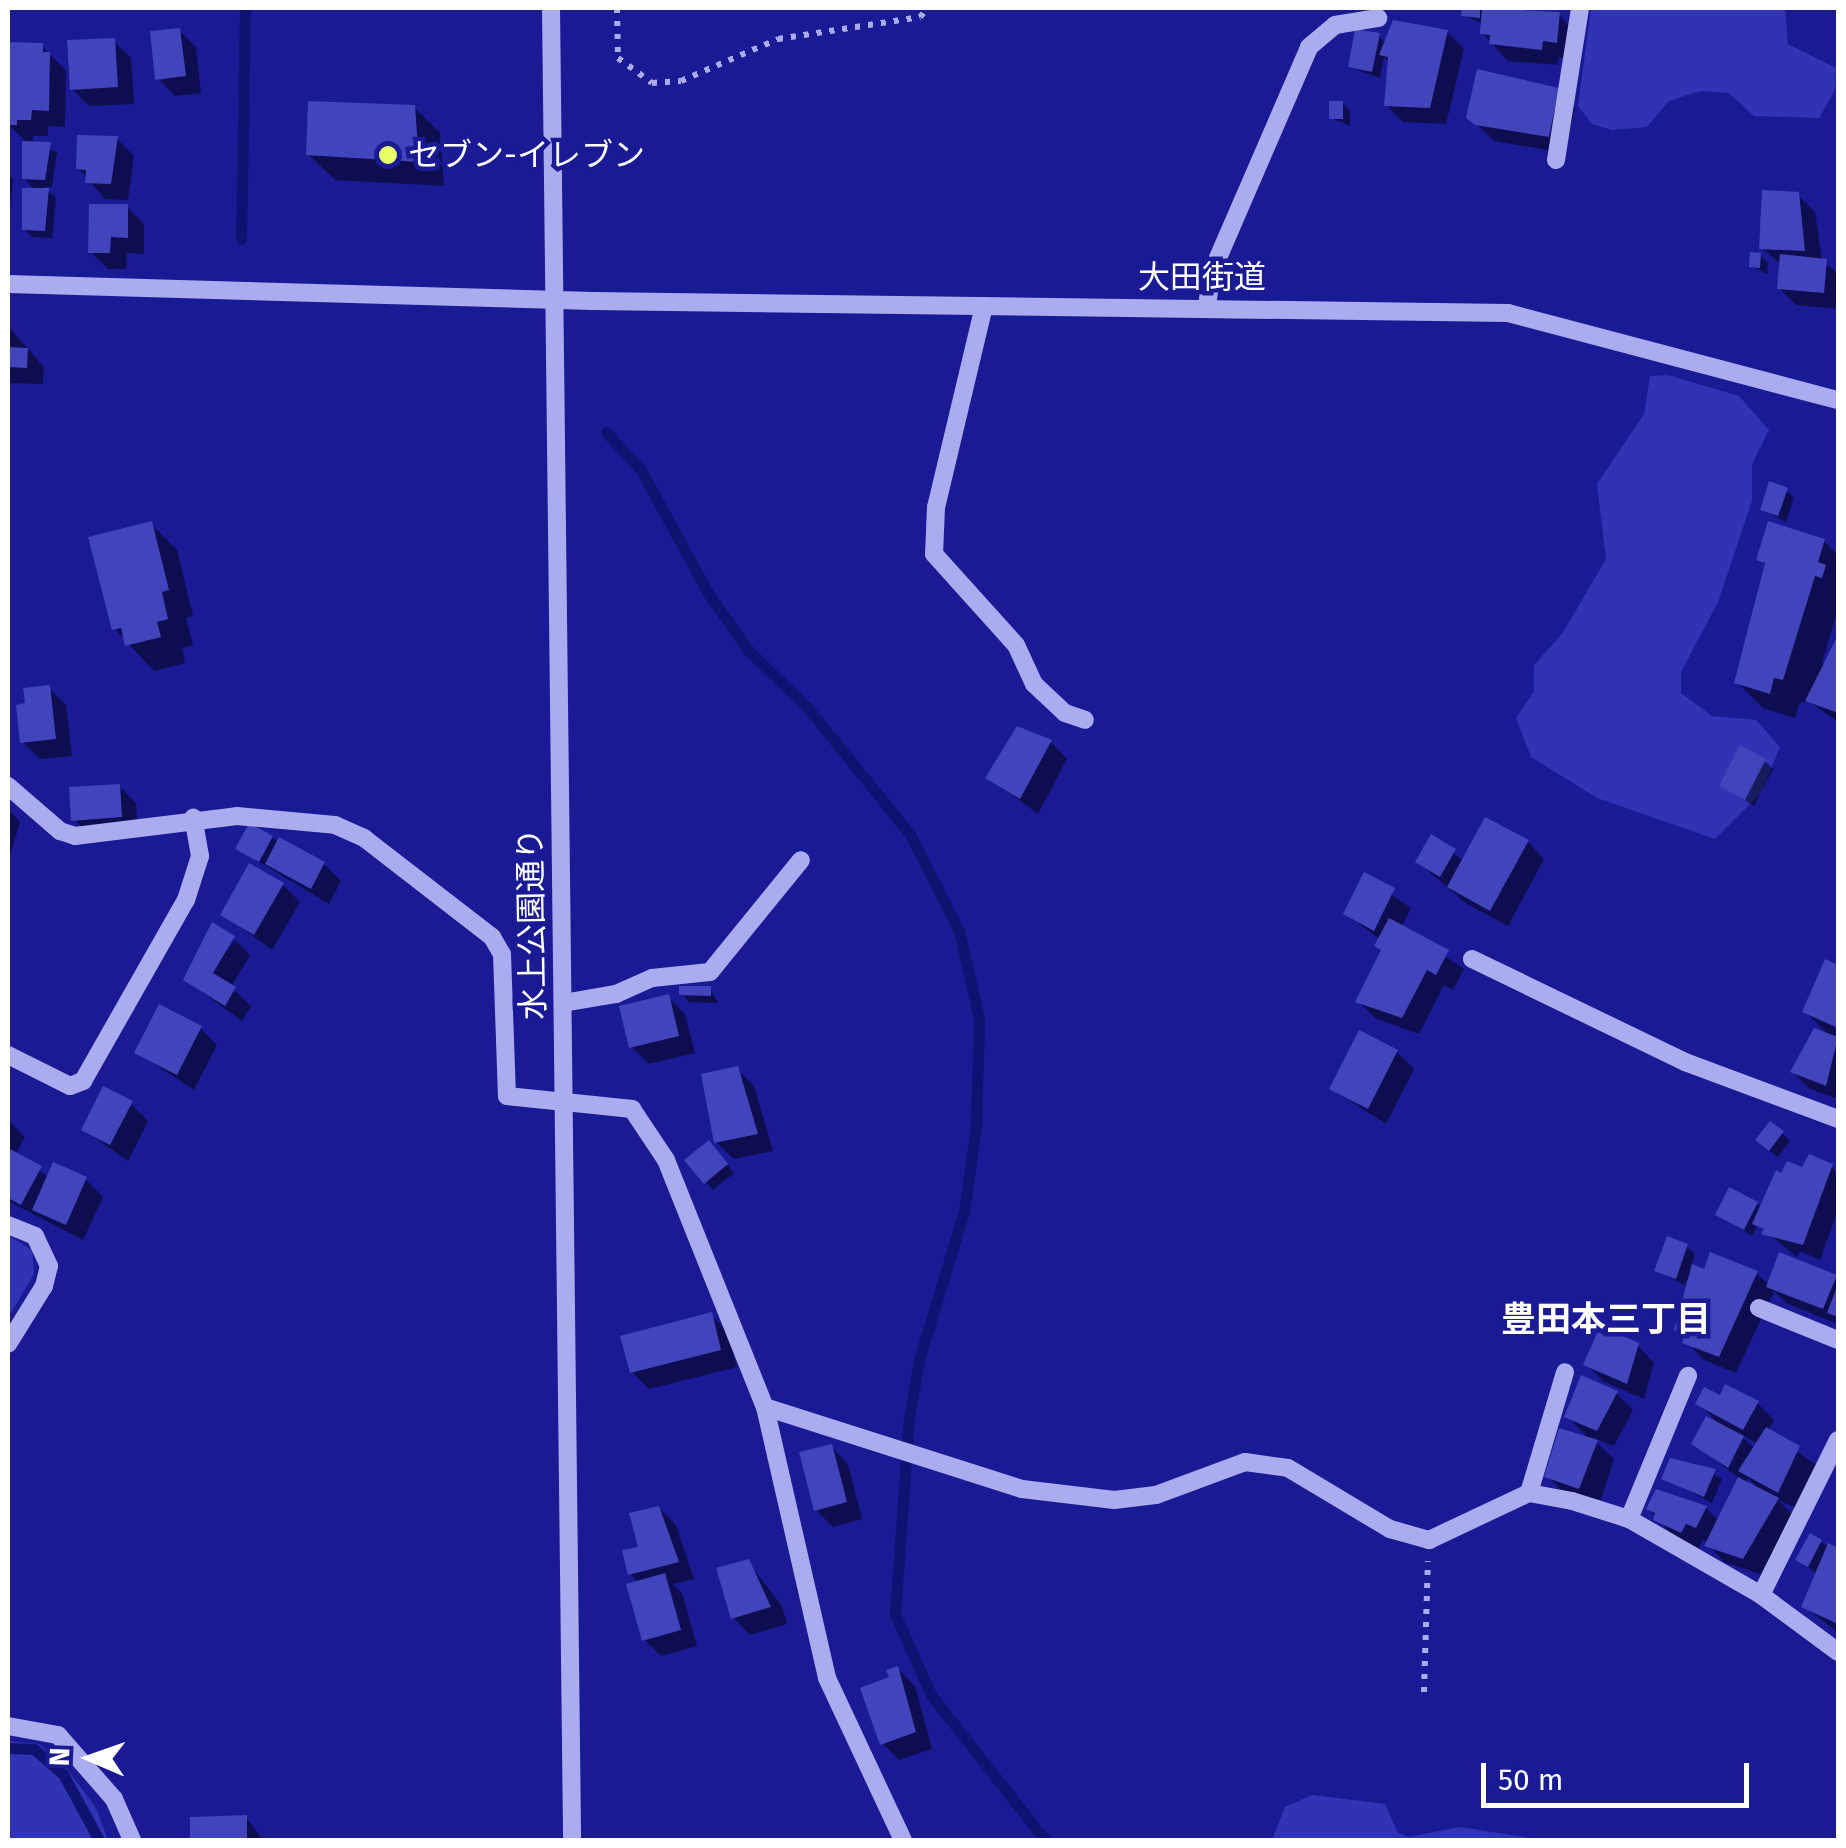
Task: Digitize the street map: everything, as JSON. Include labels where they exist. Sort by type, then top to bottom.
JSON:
[{"type":"street","name":"水上公園通り","points":[[550,8],[572,1840]]},
{"type":"street","points":[[1556,160],[1580,8]]},
{"type":"street","points":[[1207,306],[1211,274],[1309,47],[1335,24],[1378,18]]},
{"type":"street","name":"大田街道","points":[[8,284],[554,300],[1508,313],[1838,400]]},
{"type":"street","points":[[984,306],[936,506],[934,554],[1016,644],[1034,684],[1065,713],[1084,720]]},
{"type":"street","points":[[8,786],[60,831],[75,836],[194,818],[335,826],[364,838],[472,917],[502,954],[508,1096],[632,1109],[651,1131],[765,1407],[827,1678],[903,1840]]},
{"type":"street","points":[[8,1055],[70,1086],[83,1081],[186,900],[200,856],[194,818]]},
{"type":"street","points":[[563,1003],[616,994],[652,978],[710,972],[801,860]]},
{"type":"street","points":[[1472,959],[1684,1062],[1838,1119]]},
{"type":"street","points":[[8,1224],[35,1236],[49,1266],[44,1286],[8,1344]]},
{"type":"street","points":[[1760,1308],[1838,1340]]},
{"type":"street","points":[[1529,1493],[1566,1372]]},
{"type":"street","points":[[1629,1519],[1688,1376]]},
{"type":"street","points":[[765,1407],[1022,1489],[1114,1500],[1156,1495],[1244,1462],[1288,1468],[1390,1529],[1429,1540],[1529,1493],[1629,1519],[1761,1594],[1838,1652]]},
{"type":"street","points":[[1761,1594],[1838,1440]]},
{"type":"street","points":[[8,1726],[58,1735],[114,1800],[132,1840]]},
{"type":"path","points":[[617,8],[618,58],[652,84],[681,81],[778,39],[907,20],[928,8]]},
{"type":"path","points":[[1424,1692],[1429,1540]]},
{"type":"shaded area","points":[[1591,8],[1785,8],[1788,44],[1836,68],[1835,90],[1819,118],[1754,116],[1729,93],[1700,91],[1669,101],[1647,127],[1612,130],[1592,124],[1578,106]]},
{"type":"shaded area","points":[[1668,375],[1739,396],[1769,430],[1752,464],[1752,501],[1718,602],[1681,672],[1681,693],[1712,716],[1756,720],[1780,747],[1761,793],[1715,839],[1597,798],[1531,757],[1516,718],[1534,691],[1534,665],[1562,634],[1606,559],[1597,484],[1644,414],[1650,376]]},
{"type":"shaded area","points":[[8,1235],[32,1250],[34,1274],[8,1318]]},
{"type":"shaded area","points":[[8,1741],[39,1744],[64,1765],[96,1808],[108,1840],[8,1840]]},
{"type":"shaded area","points":[[1312,1795],[1385,1804],[1398,1833],[1408,1837],[1460,1827],[1544,1840],[1272,1840],[1285,1807]]},
{"type":"building","points":[[1462,8],[1480,8],[1480,18],[1461,16]]},
{"type":"building","points":[[1482,8],[1560,12],[1557,43],[1543,41],[1542,50],[1489,44],[1490,35],[1480,34]]},
{"type":"building","points":[[1393,20],[1448,30],[1430,108],[1384,106],[1388,57],[1379,55]]},
{"type":"building","points":[[180,28],[186,76],[155,80],[150,31]]},
{"type":"building","points":[[1355,29],[1380,33],[1372,72],[1348,67]]},
{"type":"building","points":[[115,38],[118,87],[70,90],[67,40]]},
{"type":"building","points":[[8,42],[43,43],[43,52],[50,52],[49,111],[32,110],[31,120],[17,120],[17,125],[8,125]]},
{"type":"building","points":[[1477,69],[1559,88],[1549,137],[1475,125],[1466,118]]},
{"type":"building","points":[[308,101],[415,105],[419,162],[306,155]]},
{"type":"building","points":[[1329,101],[1343,101],[1343,119],[1329,119]]},
{"type":"building","points":[[77,135],[118,136],[111,184],[85,183],[86,170],[76,169]]},
{"type":"building","points":[[22,141],[51,142],[45,180],[22,179]]},
{"type":"building","points":[[22,188],[49,188],[45,231],[22,230]]},
{"type":"building","points":[[1762,190],[1799,192],[1805,251],[1759,249]]},
{"type":"building","points":[[89,204],[128,204],[128,238],[111,237],[110,253],[88,253]]},
{"type":"building","points":[[1750,252],[1761,253],[1760,268],[1749,267]]},
{"type":"building","points":[[1780,254],[1827,259],[1824,293],[1777,289]]},
{"type":"building","points":[[8,347],[28,348],[27,368],[8,367]]},
{"type":"building","points":[[1769,481],[1788,488],[1778,516],[1760,510]]},
{"type":"building","points":[[152,521],[169,590],[162,592],[168,619],[157,622],[161,637],[125,646],[121,628],[112,630],[88,537]]},
{"type":"building","points":[[1768,521],[1825,539],[1818,562],[1826,565],[1822,578],[1815,576],[1783,680],[1774,678],[1770,694],[1734,683],[1765,563],[1756,560]]},
{"type":"building","points":[[1838,635],[1838,713],[1805,701]]},
{"type":"building","points":[[50,685],[56,739],[20,743],[16,705],[25,703],[23,688]]},
{"type":"building","points":[[1017,726],[1052,740],[1020,799],[985,778]]},
{"type":"building","points":[[1740,745],[1766,759],[1745,800],[1719,786]]},
{"type":"building","points":[[120,784],[122,817],[71,821],[69,787]]},
{"type":"building","points":[[1485,817],[1529,840],[1490,911],[1447,887]]},
{"type":"building","points":[[249,823],[273,836],[259,862],[235,849]]},
{"type":"building","points":[[1431,834],[1456,849],[1440,877],[1415,862]]},
{"type":"building","points":[[279,837],[325,862],[311,889],[265,864]]},
{"type":"building","points":[[249,863],[284,883],[254,935],[220,915]]},
{"type":"building","points":[[1364,872],[1395,888],[1374,931],[1343,914]]},
{"type":"building","points":[[1389,918],[1449,950],[1436,975],[1427,970],[1402,1018],[1355,1002],[1381,950],[1374,946]]},
{"type":"building","points":[[212,922],[235,936],[213,973],[236,987],[225,1006],[183,980]]},
{"type":"building","points":[[1825,959],[1838,965],[1838,1028],[1802,1012]]},
{"type":"building","points":[[679,986],[711,986],[711,996],[679,995]]},
{"type":"building","points":[[669,994],[679,1036],[629,1048],[619,1006]]},
{"type":"building","points":[[159,1004],[202,1026],[177,1075],[134,1053]]},
{"type":"building","points":[[1814,1028],[1838,1037],[1826,1086],[1790,1072]]},
{"type":"building","points":[[1359,1030],[1398,1050],[1368,1109],[1329,1089]]},
{"type":"building","points":[[738,1066],[758,1134],[714,1143],[701,1074]]},
{"type":"building","points":[[103,1086],[133,1101],[110,1145],[81,1130]]},
{"type":"building","points":[[1770,1121],[1784,1131],[1769,1151],[1755,1140]]},
{"type":"building","points":[[709,1140],[728,1164],[704,1184],[684,1160]]},
{"type":"building","points":[[8,1148],[42,1166],[21,1205],[8,1198]]},
{"type":"building","points":[[1809,1154],[1833,1164],[1803,1245],[1761,1234],[1764,1229],[1752,1224],[1776,1170],[1781,1173],[1787,1161],[1802,1167]]},
{"type":"building","points":[[53,1162],[87,1177],[66,1225],[32,1210]]},
{"type":"building","points":[[1729,1187],[1758,1202],[1744,1230],[1715,1215]]},
{"type":"building","points":[[1667,1236],[1688,1244],[1676,1279],[1654,1271]]},
{"type":"building","points":[[1710,1252],[1758,1271],[1719,1357],[1682,1343],[1685,1335],[1674,1330],[1692,1264],[1704,1269]]},
{"type":"building","points":[[1779,1252],[1837,1275],[1823,1309],[1766,1287]]},
{"type":"building","points":[[1838,1284],[1838,1317],[1827,1313]]},
{"type":"building","points":[[712,1312],[721,1350],[630,1373],[620,1336]]},
{"type":"building","points":[[1600,1326],[1639,1343],[1627,1384],[1583,1365]]},
{"type":"building","points":[[1581,1375],[1618,1391],[1597,1431],[1564,1417]]},
{"type":"building","points":[[1725,1384],[1759,1401],[1743,1430],[1695,1404],[1704,1387],[1720,1395]]},
{"type":"building","points":[[1706,1416],[1744,1436],[1728,1468],[1691,1444]]},
{"type":"building","points":[[1766,1427],[1800,1446],[1778,1493],[1738,1471]]},
{"type":"building","points":[[1559,1428],[1598,1440],[1579,1489],[1544,1477]]},
{"type":"building","points":[[832,1444],[847,1502],[814,1511],[799,1452]]},
{"type":"building","points":[[1670,1458],[1716,1469],[1704,1497],[1661,1479]]},
{"type":"building","points":[[1738,1477],[1779,1498],[1743,1559],[1704,1546]]},
{"type":"building","points":[[1656,1489],[1707,1506],[1696,1528],[1686,1524],[1681,1533],[1653,1520],[1655,1513],[1646,1509]]},
{"type":"building","points":[[659,1506],[679,1562],[628,1575],[622,1550],[638,1547],[629,1513]]},
{"type":"building","points":[[1810,1533],[1822,1540],[1808,1567],[1795,1560]]},
{"type":"building","points":[[1828,1543],[1838,1548],[1838,1624],[1801,1607]]},
{"type":"building","points":[[749,1559],[771,1607],[731,1619],[716,1568]]},
{"type":"building","points":[[665,1573],[681,1630],[642,1641],[626,1584]]},
{"type":"building","points":[[898,1666],[916,1732],[880,1745],[860,1688],[889,1677],[886,1670]]},
{"type":"building","points":[[247,1815],[247,1840],[190,1840],[190,1817]]},
{"type":"waterway","points":[[241,239],[245,8]]},
{"type":"waterway","points":[[606,432],[641,470],[708,593],[748,650],[807,707],[910,834],[959,931],[979,1018],[976,1126],[964,1211],[919,1360],[909,1418],[895,1614],[931,1695],[1045,1840]]},
{"type":"waterway","points":[[8,1748],[34,1749],[63,1774],[99,1840]]},
{"type":"place","name":"セブン-イレブン","points":[[388,155]]},
{"type":"district","name":"豊田本三丁目","points":[[1606,1319]]}]
